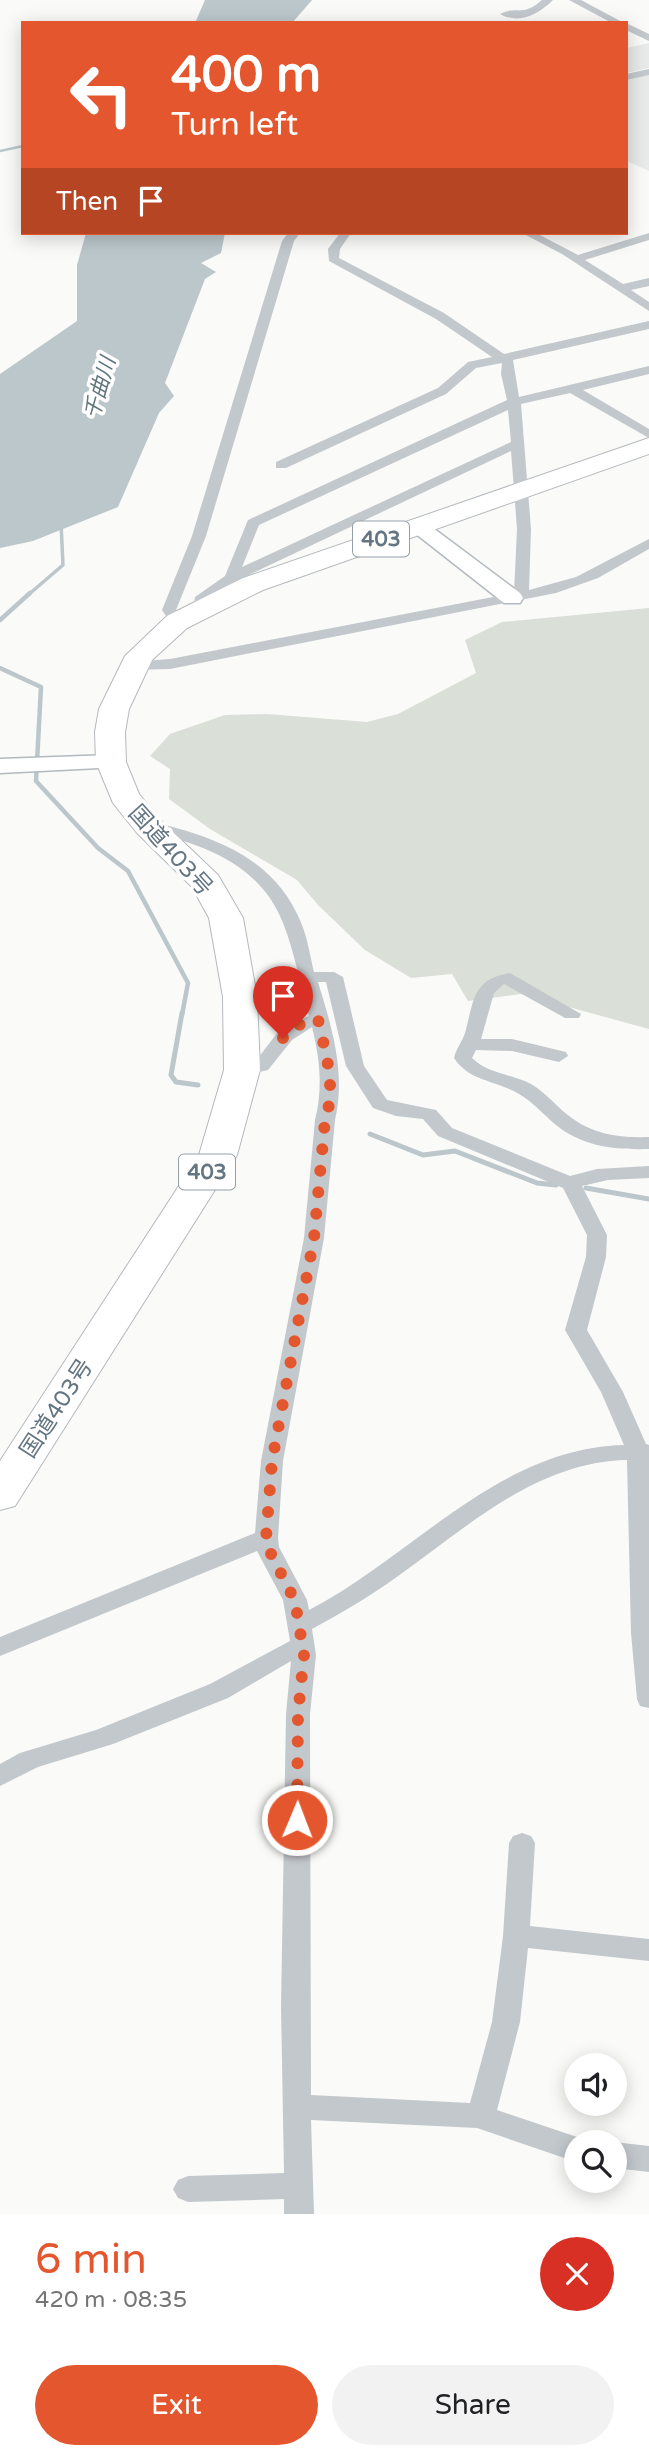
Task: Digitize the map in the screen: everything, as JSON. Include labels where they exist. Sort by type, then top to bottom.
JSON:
[{"type":"highway","name":"国道403号","points":[[0,1495],[218,1156],[242,1070],[240,997],[226,918],[206,883],[148,826],[99,762],[110,732],[114,709],[177,622],[200,608],[253,584],[649,446]]},
{"type":"street","points":[[500,21],[519,0]]},
{"type":"street","points":[[506,14],[531,15],[548,0]]},
{"type":"street","points":[[574,0],[617,21]]},
{"type":"street","points":[[628,27],[649,38]]},
{"type":"street","points":[[628,77],[649,72]]},
{"type":"street","points":[[177,622],[169,610],[199,536],[285,253],[293,235]]},
{"type":"street","points":[[344,235],[334,249],[333,259],[440,316],[508,362],[507,374],[514,401],[524,529],[517,597]]},
{"type":"street","points":[[532,235],[576,259],[649,307]]},
{"type":"street","points":[[576,259],[649,236]]},
{"type":"street","points":[[622,288],[649,282]]},
{"type":"street","points":[[281,465],[442,391],[472,365],[649,326]]},
{"type":"street","points":[[231,578],[253,523],[514,401],[649,370]]},
{"type":"street","points":[[571,388],[649,434]]},
{"type":"street","points":[[200,608],[200,600],[231,578],[516,444]]},
{"type":"street","points":[[418,526],[517,597]]},
{"type":"street","points":[[148,660],[517,597],[584,580],[622,561],[649,542]]},
{"type":"street","points":[[0,766],[99,762]]},
{"type":"street","points":[[148,826],[180,833],[221,848],[263,877],[291,919],[329,1069],[331,1103],[325,1120],[314,1238],[272,1461],[266,1538],[267,1546],[295,1601],[304,1655],[298,1714],[295,2006],[299,2200],[188,2189]]},
{"type":"street","points":[[307,978],[334,977],[355,1066],[380,1104],[396,1110],[429,1114],[445,1132],[571,1184],[587,1212],[597,1235],[596,1257],[576,1330],[643,1451],[643,1633],[649,1699]]},
{"type":"street","points":[[572,1014],[510,978],[501,978],[494,982],[483,996],[470,1044],[464,1052],[466,1063],[524,1089],[584,1135],[618,1144],[649,1143]]},
{"type":"street","points":[[242,1070],[261,1066],[296,1026],[318,1019]]},
{"type":"street","points":[[470,1044],[512,1045],[559,1056]]},
{"type":"street","points":[[571,1184],[593,1177],[649,1171]]},
{"type":"street","points":[[0,1776],[29,1760],[104,1737],[219,1691],[251,1671],[350,1597],[510,1485],[547,1467],[588,1456],[643,1451]]},
{"type":"street","points":[[0,1647],[266,1538]]},
{"type":"street","points":[[481,2117],[506,2022],[516,1936],[522,1843]]},
{"type":"street","points":[[516,1936],[649,1950]]},
{"type":"street","points":[[298,2106],[481,2117],[564,2146]]},
{"type":"street","points":[[627,2156],[649,2159]]},
{"type":"shaded area","points":[[649,43],[649,68],[628,73],[628,48]]},
{"type":"shaded area","points":[[649,72],[649,171],[628,161],[628,77]]},
{"type":"shaded area","points":[[649,608],[649,1029],[521,994],[468,1001],[452,974],[411,978],[365,950],[319,906],[297,880],[210,829],[169,799],[170,769],[150,756],[170,734],[225,715],[267,714],[367,722],[398,714],[476,673],[465,640],[502,622]]},
{"type":"water","points":[[205,0],[312,0],[294,21],[196,21]]},
{"type":"water","name":"千曲川","points":[[85,235],[225,235],[221,253],[201,263],[216,272],[205,279],[165,383],[174,396],[159,413],[118,507],[33,541],[0,548],[0,374],[77,321],[77,265]]},
{"type":"waterway","points":[[0,151],[21,146]]},
{"type":"waterway","points":[[28,595],[63,565],[61,523]]},
{"type":"waterway","points":[[0,620],[30,593]]},
{"type":"waterway","points":[[0,668],[41,687],[36,781],[98,848],[128,871],[188,983],[182,1015]]},
{"type":"waterway","points":[[182,1013],[171,1075],[176,1082],[198,1085]]},
{"type":"waterway","points":[[370,1134],[423,1155],[455,1151],[537,1183],[556,1185]]},
{"type":"waterway","points":[[586,1188],[649,1199]]},
{"type":"route","points":[[283,1038],[296,1026],[318,1019],[329,1069],[331,1103],[325,1120],[314,1238],[294,1332],[272,1461],[266,1538],[267,1546],[290,1585],[304,1655],[298,1714],[297,1820]]}]
